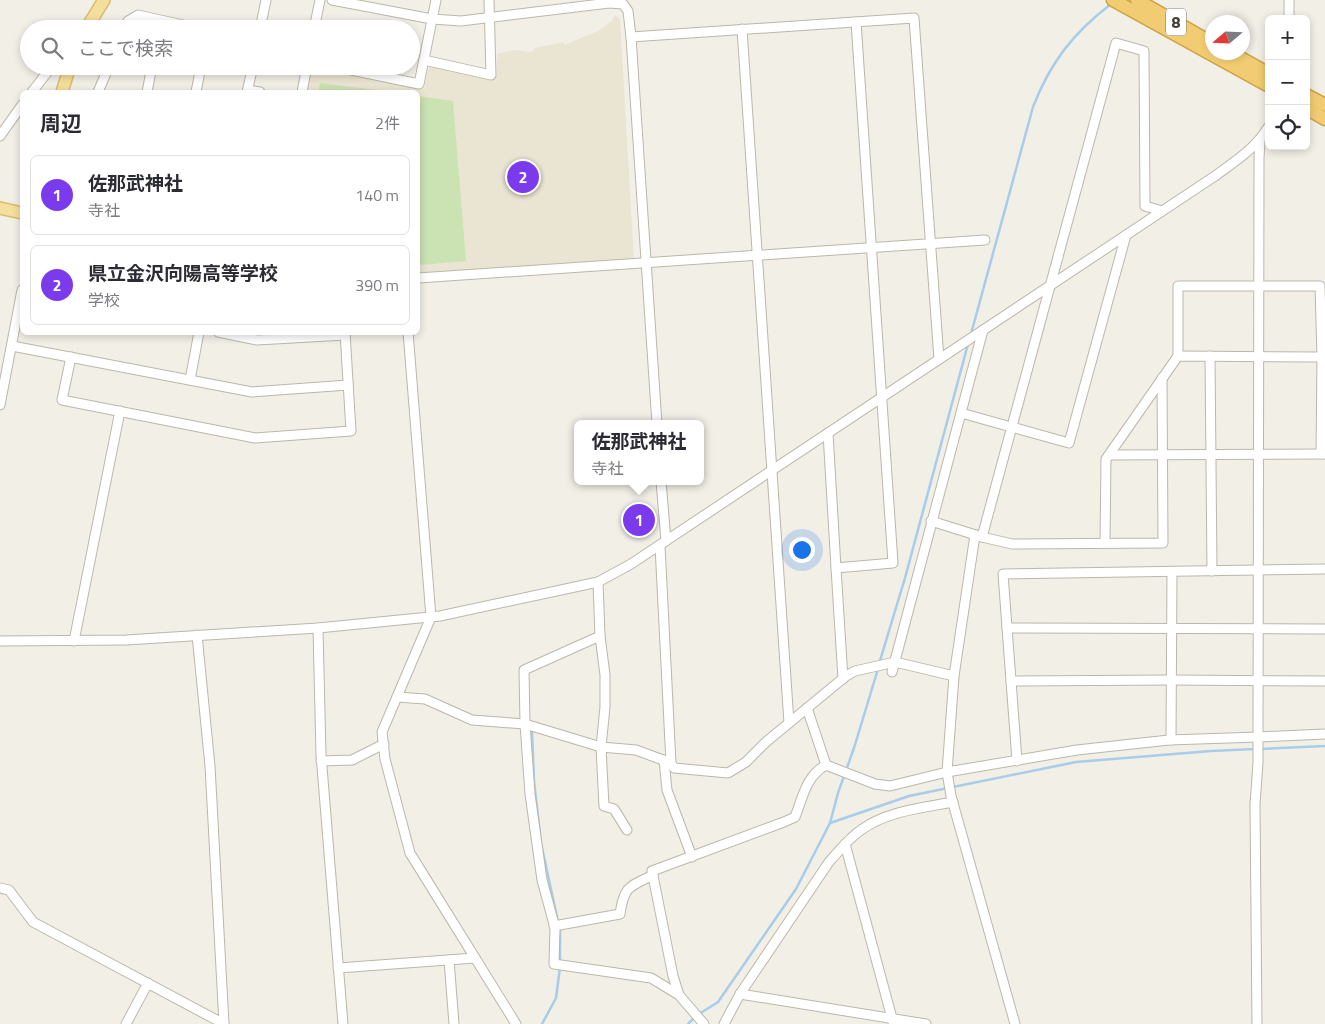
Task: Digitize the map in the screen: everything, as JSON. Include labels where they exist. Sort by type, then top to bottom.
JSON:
[{"type":"highway","name":"8","points":[[1113,0],[1135,3],[1205,39]]},
{"type":"highway","name":"8","points":[[1135,3],[1265,84]]},
{"type":"highway","points":[[1244,60],[1265,72]]},
{"type":"highway","points":[[1310,97],[1325,105]]},
{"type":"highway","points":[[1310,110],[1325,119]]},
{"type":"main road","points":[[92,20],[104,0]]},
{"type":"main road","points":[[63,90],[67,75]]},
{"type":"main road","points":[[0,208],[20,213]]},
{"type":"street","points":[[262,20],[266,0]]},
{"type":"street","points":[[316,20],[320,0]]},
{"type":"street","points":[[332,0],[432,19],[461,20],[623,2],[628,11],[631,37],[657,420]]},
{"type":"street","points":[[376,75],[419,84],[436,0]]},
{"type":"street","points":[[424,60],[491,75],[491,16],[489,0]]},
{"type":"street","points":[[1289,0],[1289,15]]},
{"type":"street","points":[[130,20],[138,15],[150,20]]},
{"type":"street","points":[[631,37],[914,18],[939,359]]},
{"type":"street","points":[[836,568],[893,563],[856,22]]},
{"type":"street","points":[[742,30],[789,724]]},
{"type":"street","points":[[1015,1024],[952,799],[947,774],[954,676],[979,536],[1012,428],[1116,43],[1144,51],[1144,206],[1162,211]]},
{"type":"street","points":[[34,90],[45,75]]},
{"type":"street","points":[[99,90],[105,75]]},
{"type":"street","points":[[146,90],[150,75]]},
{"type":"street","points":[[196,90],[200,75]]},
{"type":"street","points":[[248,90],[251,75]]},
{"type":"street","points":[[302,90],[305,75]]},
{"type":"street","points":[[0,136],[20,108]]},
{"type":"street","points":[[0,641],[126,640],[318,628],[431,617],[598,582],[631,564],[771,472],[1247,154],[1265,132]]},
{"type":"street","points":[[1257,1024],[1255,804],[1258,763],[1260,140]]},
{"type":"street","points":[[961,413],[1069,443],[1126,235]]},
{"type":"street","points":[[420,278],[985,240]]},
{"type":"street","points":[[1105,542],[1106,459],[1178,356],[1178,286],[1320,286],[1323,454],[1109,455]]},
{"type":"street","points":[[0,405],[20,301]]},
{"type":"street","points":[[893,666],[982,331]]},
{"type":"street","points":[[190,380],[198,335]]},
{"type":"street","points":[[233,335],[257,340],[330,335]]},
{"type":"street","points":[[70,357],[62,400],[255,438],[351,431],[345,335]]},
{"type":"street","points":[[408,335],[431,617],[382,732],[385,759],[410,853],[516,1024]]},
{"type":"street","points":[[12,346],[252,392],[348,385]]},
{"type":"street","points":[[1178,356],[1322,357]]},
{"type":"street","points":[[1210,356],[1212,571]]},
{"type":"street","points":[[931,521],[1012,544],[1163,543],[1162,378]]},
{"type":"street","points":[[74,641],[120,411]]},
{"type":"street","points":[[828,433],[843,679]]},
{"type":"street","points":[[661,485],[669,700],[666,790],[692,857]]},
{"type":"street","points":[[1017,761],[1003,574],[1325,569]]},
{"type":"street","points":[[1171,740],[1172,572]]},
{"type":"street","points":[[598,582],[600,636],[605,675],[605,707],[601,747],[604,806],[614,809],[627,830]]},
{"type":"street","points":[[318,628],[321,761],[343,1024]]},
{"type":"street","points":[[1007,628],[1325,629]]},
{"type":"street","points":[[197,636],[210,766],[224,1024]]},
{"type":"street","points":[[600,636],[524,670],[525,724],[530,794],[542,880],[554,926],[554,964],[651,978],[681,996]]},
{"type":"street","points":[[397,696],[425,699],[472,720],[525,724],[601,747],[636,750],[667,762],[674,768],[728,773],[746,762],[766,742],[855,671],[893,666],[954,676]]},
{"type":"street","points":[[1011,681],[1325,681]]},
{"type":"street","points":[[808,708],[828,766]]},
{"type":"street","points":[[704,1024],[681,996],[673,976],[652,871],[795,817],[803,791],[820,768],[828,766],[862,780],[890,786],[1077,750],[1171,740],[1258,739],[1325,734]]},
{"type":"street","points":[[321,761],[352,760],[384,744]]},
{"type":"street","points":[[724,1024],[740,994],[828,862],[845,844],[861,830],[882,819],[952,799]]},
{"type":"street","points":[[845,844],[892,1021]]},
{"type":"street","points":[[554,926],[620,914],[623,896],[629,887],[653,875]]},
{"type":"street","points":[[0,888],[9,890],[33,922],[224,1024]]},
{"type":"street","points":[[338,968],[475,958]]},
{"type":"street","points":[[449,960],[454,1024]]},
{"type":"street","points":[[126,1024],[148,983]]},
{"type":"street","points":[[740,994],[892,1021],[926,1024]]},
{"type":"shaded area","points":[[615,15],[620,19],[634,261],[420,276],[420,90],[305,90],[308,75],[353,75],[424,89],[429,67],[434,64],[493,78],[497,75],[497,54],[514,50],[531,52],[535,48],[564,42],[564,45],[598,31],[612,21]]},
{"type":"green space","points":[[320,83],[376,90],[318,90]]},
{"type":"green space","points":[[420,96],[453,101],[466,261],[420,265]]},
{"type":"waterway","points":[[971,334],[1033,107],[1047,76],[1064,50],[1085,26],[1111,4]]},
{"type":"waterway","points":[[879,664],[905,578],[968,344]]},
{"type":"waterway","points":[[699,1014],[718,1002],[796,889],[830,823],[878,669]]},
{"type":"waterway","points":[[532,731],[534,781],[541,843],[560,931],[560,961]]},
{"type":"waterway","points":[[1260,749],[1325,746]]},
{"type":"waterway","points":[[830,823],[909,796],[1076,762],[1255,749]]},
{"type":"waterway","points":[[542,1024],[556,998],[560,967]]},
{"type":"waterway","points":[[688,1024],[695,1017]]},
{"type":"place","name":"県立金沢向陽高等学校","points":[[523,177]]},
{"type":"place","name":"佐那武神社","points":[[639,520]]}]
